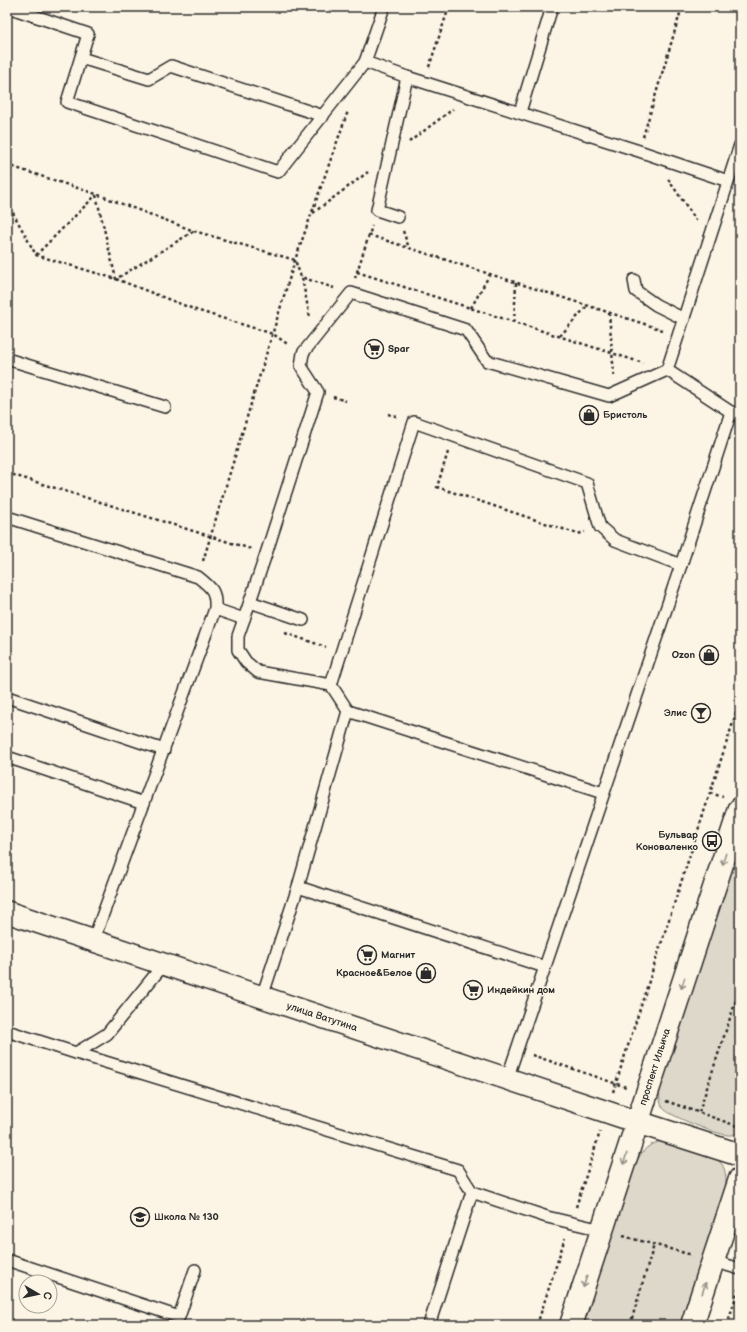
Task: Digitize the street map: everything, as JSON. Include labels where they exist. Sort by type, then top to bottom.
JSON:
[{"type":"street","name":"проспект Ильича","points":[[571,1325],[611,1232],[637,1122],[735,804]]},
{"type":"street","name":"улица Ватутина","points":[[7,912],[637,1122]]},
{"type":"street","points":[[637,1122],[740,1155]]},
{"type":"street","points":[[692,1325],[704,1259],[740,1179]]},
{"type":"lane","points":[[8,7],[88,34],[67,102],[278,172],[365,62],[384,7]]},
{"type":"lane","points":[[520,112],[552,7]]},
{"type":"lane","points":[[81,58],[150,79],[171,66],[323,116]]},
{"type":"lane","points":[[365,62],[407,77],[638,150],[728,181]]},
{"type":"lane","points":[[398,217],[377,210],[407,77]]},
{"type":"lane","points":[[603,793],[348,711],[330,685],[258,672],[246,662],[238,650],[238,636],[318,392],[301,366],[303,354],[314,338],[351,293],[466,330],[487,361],[609,396],[667,370],[740,145]]},
{"type":"lane","points":[[634,280],[636,291],[656,305],[684,319]]},
{"type":"lane","points":[[7,359],[164,407]]},
{"type":"lane","points":[[507,1079],[681,564],[685,540],[735,413],[667,370]]},
{"type":"lane","points":[[330,685],[414,422],[587,483],[600,527],[615,540],[681,564]]},
{"type":"lane","points":[[7,517],[198,577],[210,586],[216,597],[215,609],[93,941]]},
{"type":"lane","points":[[250,602],[303,620]]},
{"type":"lane","points":[[215,609],[244,619]]},
{"type":"lane","points":[[7,696],[164,750]]},
{"type":"lane","points":[[262,997],[298,887],[348,711]]},
{"type":"lane","points":[[7,757],[144,803]]},
{"type":"lane","points":[[298,887],[545,967]]},
{"type":"lane","points":[[76,1053],[107,1034],[164,964]]},
{"type":"lane","points":[[7,1031],[458,1170],[472,1192],[547,1217],[611,1232]]},
{"type":"lane","points":[[429,1325],[472,1192]]},
{"type":"lane","points":[[704,1259],[740,1269]]},
{"type":"lane","points":[[7,1260],[179,1317],[195,1270]]},
{"type":"path","points":[[424,82],[449,7]]},
{"type":"path","points":[[638,150],[682,7]]},
{"type":"path","points":[[198,577],[295,260],[350,106]]},
{"type":"path","points":[[652,155],[710,239]]},
{"type":"path","points":[[7,165],[96,194],[194,231],[295,260]]},
{"type":"path","points":[[36,255],[96,194]]},
{"type":"path","points":[[96,194],[116,279]]},
{"type":"path","points":[[7,202],[36,255],[116,279],[196,310],[273,334],[303,354]]},
{"type":"path","points":[[302,277],[351,293],[377,210]]},
{"type":"path","points":[[116,279],[194,231]]},
{"type":"path","points":[[369,235],[678,335]]},
{"type":"path","points":[[295,260],[302,277],[314,338]]},
{"type":"path","points":[[357,272],[667,370]]},
{"type":"path","points":[[471,308],[490,274]]},
{"type":"path","points":[[514,322],[516,283]]},
{"type":"path","points":[[560,336],[587,306]]},
{"type":"path","points":[[608,313],[616,392]]},
{"type":"path","points":[[452,436],[437,487],[578,534],[600,527]]},
{"type":"path","points":[[7,473],[266,554]]},
{"type":"path","points":[[282,632],[341,653]]},
{"type":"path","points":[[612,1094],[740,701]]},
{"type":"path","points":[[710,793],[735,804]]},
{"type":"path","points":[[699,1112],[740,988]]},
{"type":"path","points":[[517,1049],[629,1088]]},
{"type":"path","points":[[660,1099],[740,1127]]},
{"type":"path","points":[[611,1232],[704,1259]]},
{"type":"path","points":[[630,1325],[654,1245]]},
{"type":"path","points":[[727,1325],[740,1284]]},
{"type":"shaded area","points":[[740,842],[740,1131],[735,1134],[726,1135],[685,1121],[667,1112],[661,1103],[659,1087]]},
{"type":"shaded area","points":[[661,1141],[701,1153],[715,1159],[722,1164],[726,1176],[726,1185],[680,1325],[581,1325],[633,1168],[638,1158],[647,1148]]},
{"type":"place","name":"Spar","points":[[374,349]]},
{"type":"place","name":"Бристоль","points":[[589,415]]},
{"type":"place","name":"Ozon","points":[[709,655]]},
{"type":"place","name":"Элис","points":[[701,713]]},
{"type":"place","name":"Бульвар Коноваленко","points":[[712,841]]},
{"type":"place","name":"Магнит","points":[[367,955]]},
{"type":"place","name":"Красное&Белое","points":[[426,973]]},
{"type":"place","name":"Индейкин дом","points":[[473,990]]},
{"type":"place","name":"Школа № 130","points":[[140,1217]]}]
